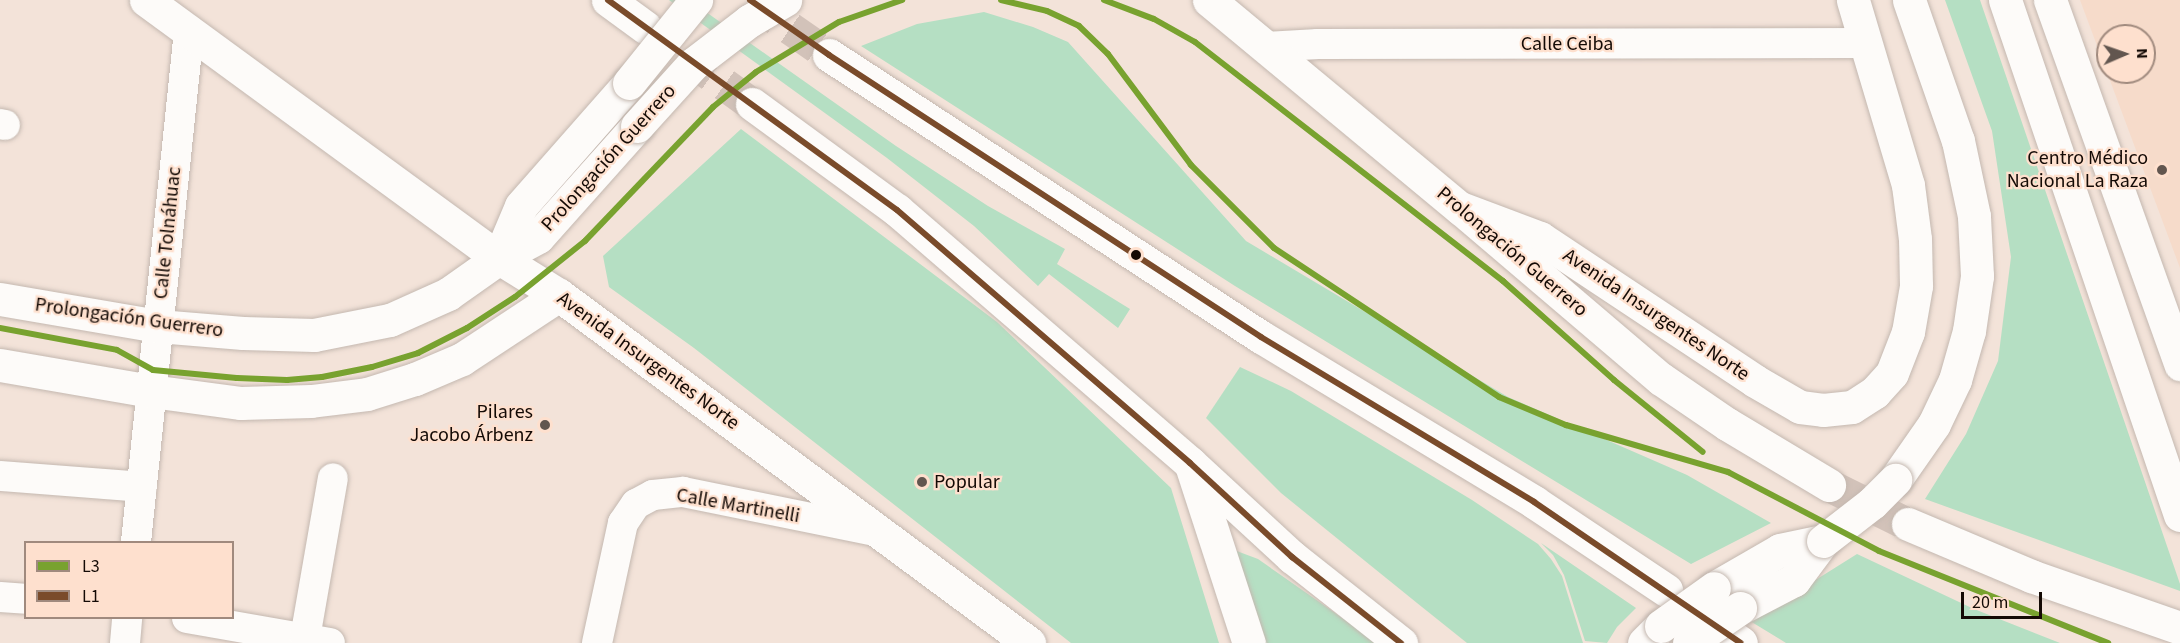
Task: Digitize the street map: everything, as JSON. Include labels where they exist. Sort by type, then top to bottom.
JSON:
[{"type":"main road","name":"Avenida Insurgentes Norte","points":[[147,0],[499,258],[559,295],[1029,643]]},
{"type":"main road","points":[[608,0],[645,27]]},
{"type":"main road","points":[[499,258],[521,206],[629,83],[696,0]]},
{"type":"main road","name":"Prolongación Guerrero","points":[[0,299],[158,326],[243,333],[314,335],[390,320],[448,294],[499,258],[538,237],[693,64],[749,21],[785,0]]},
{"type":"main road","name":"Prolongación Guerrero","points":[[1209,0],[1661,379],[1727,424],[1829,485]]},
{"type":"main road","points":[[1853,0],[1868,43]]},
{"type":"main road","points":[[1689,643],[1737,629],[1794,580],[1823,541],[1872,503],[1895,480],[1934,424],[1955,380],[1969,331],[1977,276],[1974,216],[1958,141],[1909,0]]},
{"type":"main road","points":[[2004,0],[2180,515]]},
{"type":"main road","points":[[2050,0],[2180,364]]},
{"type":"main road","name":"Avenida Insurgentes Norte","points":[[1461,209],[1540,237],[1755,381],[1800,407],[1823,410],[1852,407],[1875,392],[1892,373],[1908,332],[1916,286],[1915,239],[1908,185],[1868,43]]},
{"type":"main road","points":[[828,55],[1261,337],[1534,502],[1666,591]]},
{"type":"main road","points":[[752,105],[897,210],[1190,463],[1292,557],[1401,643]]},
{"type":"main road","points":[[0,365],[151,392],[242,403],[311,401],[367,394],[415,379],[462,359],[559,295]]},
{"type":"main road","points":[[1190,463],[1249,643]]},
{"type":"main road","points":[[1908,524],[2031,576],[2180,628]]},
{"type":"main road","points":[[1652,634],[1714,588],[1780,550],[1823,541]]},
{"type":"street","name":"Calle Tolnáhuac","points":[[136,541],[189,31]]},
{"type":"street","name":"Calle Ceiba","points":[[1266,47],[1318,44],[1868,43]]},
{"type":"street","points":[[0,476],[142,488]]},
{"type":"street","points":[[193,619],[318,641],[333,478]]},
{"type":"street","name":"Calle Martinelli","points":[[597,643],[623,523],[636,504],[653,495],[683,492],[879,532]]},
{"type":"street","points":[[0,597],[24,599]]},
{"type":"street","points":[[124,643],[127,619]]},
{"type":"shaded area","name":"Centro Médico Nacional La Raza","points":[[2080,0],[2180,0],[2180,268],[2111,84],[2156,84],[2156,24],[2096,24],[2096,43]]},
{"type":"green space","points":[[669,0],[689,0],[896,146],[988,206],[1065,249],[1057,264],[1130,309],[1118,328],[1049,274],[1038,286],[974,226],[887,158]]},
{"type":"green space","points":[[1945,0],[1980,0],[2180,584],[2180,591],[1925,499],[1966,434],[1998,361],[2011,257],[1992,131]]},
{"type":"green space","points":[[984,12],[1033,27],[1068,42],[1246,241],[1508,397],[1687,475],[1771,523],[1691,564],[1235,286],[861,46],[917,24]]},
{"type":"green space","points":[[741,129],[997,322],[1171,488],[1219,643],[1071,643],[694,348],[609,287],[603,256]]},
{"type":"green space","points":[[1240,367],[1291,391],[1472,500],[1538,544],[1562,576],[1583,643],[1467,643],[1417,603],[1281,493],[1206,418]]},
{"type":"green space","points":[[1541,543],[1636,608],[1617,627],[1607,643],[1585,641],[1564,575],[1553,555]]},
{"type":"green space","points":[[1234,550],[1258,559],[1378,643],[1258,643]]},
{"type":"green space","points":[[1857,554],[1974,609],[2060,643],[1786,643],[1750,621]]},
{"type":"tunnel","points":[[750,0],[829,55]]},
{"type":"tunnel","points":[[645,27],[752,104]]},
{"type":"tunnel","points":[[1829,485],[1908,524]]},
{"type":"transit line","name":"L1","points":[[608,0],[897,210],[1190,463],[1292,557],[1401,643]]},
{"type":"transit line","name":"L1","points":[[750,0],[829,55],[1261,337],[1534,502],[1741,643]]},
{"type":"transit line","name":"L3","points":[[0,328],[117,350],[153,370],[237,378],[287,380],[322,377],[372,367],[418,353],[467,328],[515,297],[585,241],[713,107],[756,72],[839,22],[902,0]]},
{"type":"transit line","name":"L3","points":[[1001,0],[1047,11],[1079,26],[1108,54],[1191,165],[1274,248],[1499,397],[1566,425],[1728,472],[1879,551],[2108,643]]},
{"type":"transit line","name":"L3","points":[[1104,0],[1154,19],[1195,42],[1503,281],[1614,380],[1703,452]]},
{"type":"place","name":"Centro Médico Nacional La Raza","points":[[2162,170]]},
{"type":"place","name":"Pilares Jacobo Árbenz","points":[[545,425]]},
{"type":"place","name":"Popular","points":[[922,482]]}]
